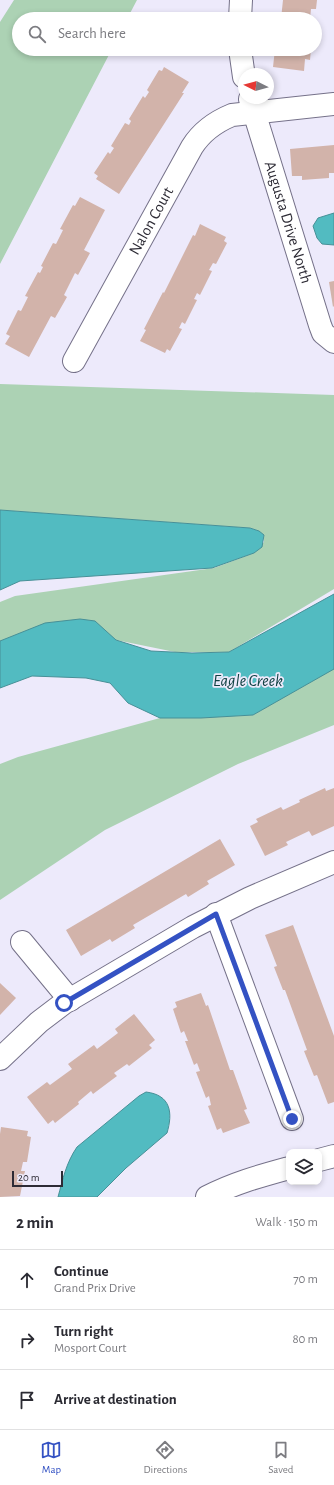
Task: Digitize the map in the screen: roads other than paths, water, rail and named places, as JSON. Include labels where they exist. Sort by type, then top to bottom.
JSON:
[{"type":"street","points":[[240,12],[241,0]]},
{"type":"street","points":[[241,56],[243,68]]},
{"type":"street","name":"Nalon Court","points":[[74,361],[196,141],[204,131],[220,120],[252,105],[334,104]]},
{"type":"street","name":"Augusta Drive North","points":[[252,105],[320,325],[323,333],[334,342]]},
{"type":"street","points":[[0,1058],[39,1022],[70,1000],[216,914],[334,862]]},
{"type":"street","points":[[216,914],[292,1119]]},
{"type":"street","points":[[22,942],[70,1000]]},
{"type":"street","points":[[322,1159],[334,1156]]},
{"type":"street","points":[[207,1197],[242,1181],[286,1169]]},
{"type":"water","points":[[334,213],[334,245],[322,244],[317,238],[313,226],[318,218]]},
{"type":"water","points":[[0,510],[250,528],[259,531],[264,535],[262,547],[254,553],[212,568],[20,581],[0,590]]},
{"type":"water","name":"Eagle Creek","points":[[334,594],[334,669],[253,715],[201,718],[160,718],[128,703],[110,683],[86,678],[32,676],[0,688],[0,641],[45,623],[80,619],[95,621],[116,640],[151,651],[192,653],[229,652]]},
{"type":"water","points":[[146,1092],[161,1097],[168,1106],[170,1119],[167,1133],[126,1168],[97,1197],[58,1197],[67,1165],[77,1147],[139,1096]]}]
